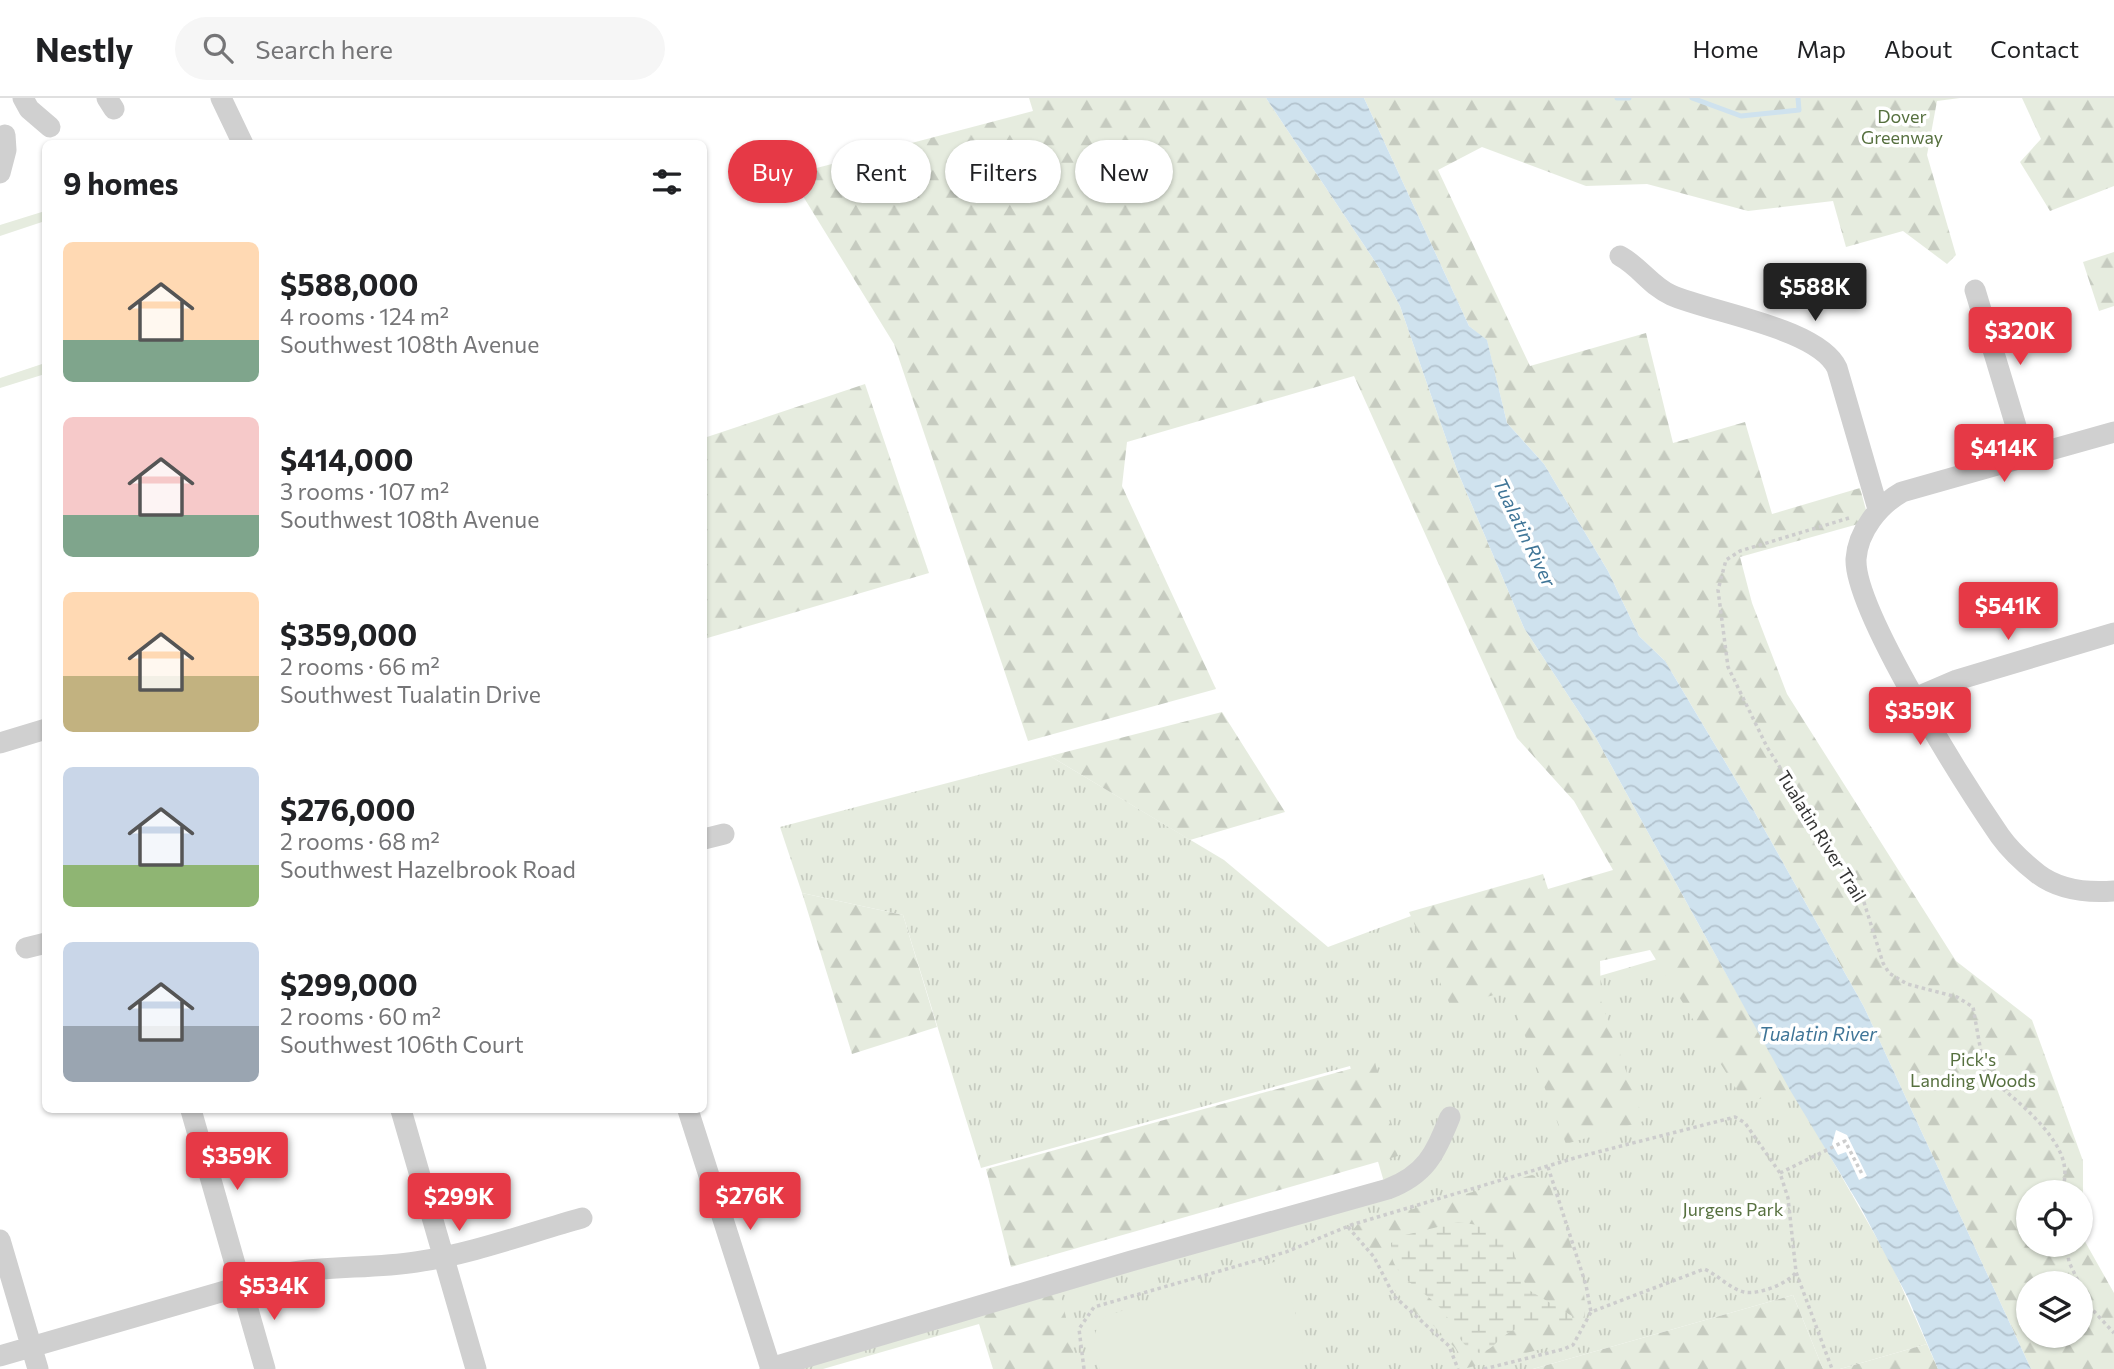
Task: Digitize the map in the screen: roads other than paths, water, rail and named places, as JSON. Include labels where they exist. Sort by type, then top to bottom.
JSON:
[{"type":"street","points":[[23,98],[29,109],[50,127]]},
{"type":"street","points":[[220,98],[241,140]]},
{"type":"street","points":[[0,173],[6,150],[5,135]]},
{"type":"street","points":[[1620,256],[1635,264],[1667,293],[1758,322],[1825,351],[1832,358],[1840,377],[1878,509]]},
{"type":"street","points":[[1975,290],[2025,456]]},
{"type":"street","points":[[2114,432],[1902,492],[1878,509],[1856,558],[1858,586],[1915,698],[2001,837],[2040,875],[2066,887],[2095,892],[2114,891]]},
{"type":"street","points":[[1915,698],[1957,680],[2114,633]]},
{"type":"street","points":[[0,743],[42,730]]},
{"type":"street","points":[[192,1113],[265,1369]]},
{"type":"street","points":[[402,1113],[476,1369]]},
{"type":"street","points":[[689,1113],[771,1369],[1408,1182],[1428,1164],[1450,1117]]},
{"type":"street","points":[[0,1356],[242,1286],[265,1276],[306,1269],[376,1268],[443,1257],[582,1218]]},
{"type":"street","points":[[0,1240],[38,1369]]},
{"type":"water","name":"Tualatin River","points":[[1266,98],[1364,98],[1469,326],[1487,340],[1507,423],[1544,464],[1608,571],[1639,636],[1665,661],[1749,802],[1864,1007],[2016,1336],[2016,1348],[2021,1348],[2031,1369],[1938,1369],[1908,1298],[1861,1208],[1790,1090],[1596,738],[1524,628],[1457,470],[1400,306],[1380,269]]},
{"type":"waterway","points":[[1617,98],[1629,98]]},
{"type":"waterway","points":[[1692,98],[1741,116],[1799,110],[1798,98]]},
{"type":"park label","name":"Dover Greenway","points":[[1902,126]]},
{"type":"park label","name":"Pick's Landing Woods","points":[[1973,1069]]},
{"type":"park label","name":"Jurgens Park","points":[[1733,1209]]}]
